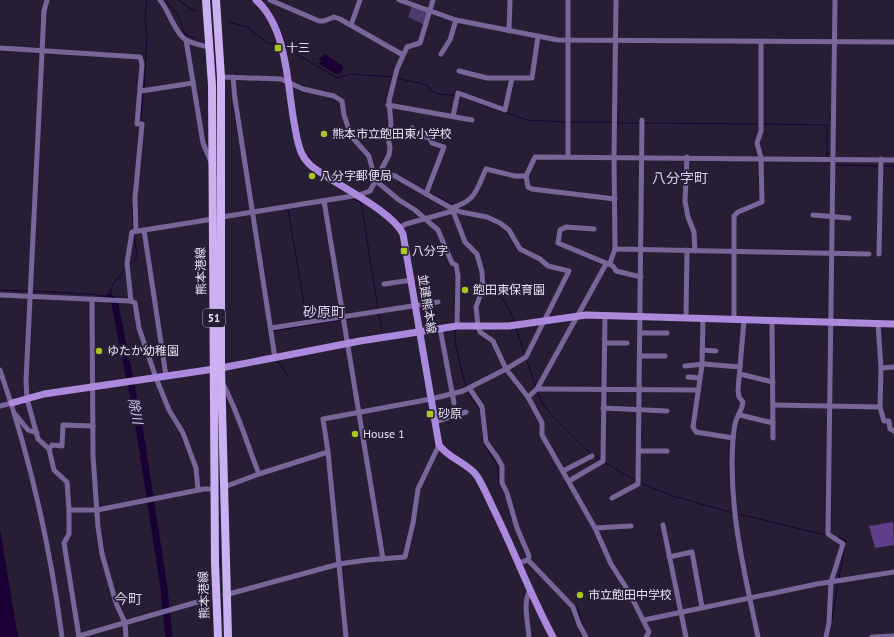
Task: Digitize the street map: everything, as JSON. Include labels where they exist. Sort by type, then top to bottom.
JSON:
[{"type":"main road","name":"熊本港線","points":[[206,0],[210,48],[213,219],[218,368],[222,382],[228,637]]},
{"type":"main road","name":"熊本港線","points":[[216,0],[221,77],[222,217],[214,489],[218,637]]},
{"type":"street","points":[[47,0],[44,11],[26,381],[28,398],[37,434],[41,442],[48,449],[54,470],[67,482],[69,534],[64,543],[79,637],[201,601]]},
{"type":"street","points":[[160,0],[168,9],[180,35],[186,40],[210,48]]},
{"type":"street","points":[[256,0],[266,2],[319,21],[324,21],[334,17],[403,55]]},
{"type":"street","points":[[350,25],[360,0]]},
{"type":"street","points":[[399,0],[456,20],[558,40],[568,38],[761,42],[894,42]]},
{"type":"street","points":[[131,301],[127,263],[132,232],[356,196],[370,191],[390,151],[388,138],[391,124],[388,105],[397,69],[407,47],[420,43],[433,0]]},
{"type":"street","points":[[509,31],[510,0]]},
{"type":"street","points":[[568,0],[568,156]]},
{"type":"street","points":[[528,397],[537,389],[576,315],[606,264],[610,263],[615,249],[614,157],[616,0]]},
{"type":"street","points":[[826,637],[829,623],[831,582],[843,544],[828,534],[833,253],[835,0]]},
{"type":"street","points":[[266,2],[281,46],[295,128],[302,155],[313,168],[388,215],[400,227],[465,204],[471,198],[486,169],[521,177],[526,176]]},
{"type":"street","points":[[441,54],[450,40],[456,20]]},
{"type":"street","points":[[459,71],[487,78],[530,79],[534,76],[538,36]]},
{"type":"street","points":[[186,40],[203,143],[212,164]]},
{"type":"street","points":[[734,320],[734,216],[738,212],[762,202],[761,158],[757,143],[761,131],[761,42]]},
{"type":"street","points":[[0,48],[42,49],[140,57],[142,64],[141,91],[137,124],[142,124],[135,198],[136,231]]},
{"type":"street","points":[[221,77],[281,79],[303,89],[334,96],[342,101],[344,115],[351,136],[370,156],[373,172],[399,200],[425,218],[438,230],[452,263],[456,265],[458,276],[457,326]]},
{"type":"street","points":[[234,77],[235,99],[276,358]]},
{"type":"street","points":[[453,116],[458,93],[505,110],[512,78]]},
{"type":"street","points":[[141,91],[193,83]]},
{"type":"street","points":[[388,105],[472,120]]},
{"type":"street","points":[[612,498],[638,484],[641,356],[640,277],[642,250],[642,120]]},
{"type":"street","points":[[412,128],[418,135],[430,138],[432,143],[444,147],[426,194]]},
{"type":"street","points":[[615,199],[532,189],[528,187],[526,176],[535,157],[568,156],[833,159],[881,164],[894,160]]},
{"type":"street","points":[[687,158],[685,201],[688,217],[694,232],[695,250]]},
{"type":"street","points":[[879,254],[881,164]]},
{"type":"street","points":[[346,637],[328,452],[323,419],[452,394],[470,389],[506,369],[526,356],[569,271],[548,266],[540,259],[520,248],[509,230],[503,225],[487,217],[452,209],[395,176],[377,176]]},
{"type":"street","points":[[324,201],[360,412],[383,559]]},
{"type":"street","points":[[452,209],[465,242],[477,254],[482,272],[483,288],[476,307],[480,332],[493,341],[506,369],[528,397],[542,423],[542,435],[595,528],[611,564],[629,592],[644,620],[649,632],[646,637]]},
{"type":"street","points":[[813,215],[833,218],[849,218]]},
{"type":"street","name":"並建熊本線","points":[[400,227],[403,234],[412,280],[439,445]]},
{"type":"street","points":[[594,229],[566,227],[560,230],[558,243],[613,266],[616,271],[640,277]]},
{"type":"street","points":[[144,230],[166,376]]},
{"type":"street","points":[[615,249],[869,254]]},
{"type":"street","points":[[686,250],[686,318]]},
{"type":"street","points":[[384,284],[412,280]]},
{"type":"street","points":[[0,295],[131,301],[135,303],[139,328],[156,378],[168,410],[183,433],[196,468],[198,490]]},
{"type":"street","points":[[92,299],[92,388],[97,510],[102,554],[116,603],[125,623],[126,637]]},
{"type":"street","points":[[271,328],[438,302]]},
{"type":"street","points":[[0,406],[44,394],[218,368],[420,331],[457,326],[509,326],[576,315],[894,324]]},
{"type":"street","points":[[569,481],[603,461],[605,315]]},
{"type":"street","points":[[703,319],[702,365],[693,427],[694,430],[733,438]]},
{"type":"street","points":[[744,320],[739,394],[743,402],[740,415],[737,418],[733,438],[732,476],[734,519],[758,637]]},
{"type":"street","points":[[772,321],[774,438]]},
{"type":"street","points":[[878,323],[881,368],[880,407],[882,418],[884,421],[889,421],[890,429],[894,431]]},
{"type":"street","points":[[440,328],[454,404]]},
{"type":"street","points":[[640,333],[667,333]]},
{"type":"street","points":[[605,343],[627,344]]},
{"type":"street","points":[[702,350],[716,351]]},
{"type":"street","points":[[641,356],[665,356]]},
{"type":"street","points":[[685,366],[702,365],[740,367]]},
{"type":"street","points":[[881,368],[894,367]]},
{"type":"street","points":[[0,370],[12,403],[24,445],[53,568],[62,637]]},
{"type":"street","points":[[740,374],[773,382]]},
{"type":"street","points":[[688,377],[700,378]]},
{"type":"street","points":[[222,382],[234,404],[244,436],[259,474]]},
{"type":"street","points":[[470,389],[483,412],[486,442],[502,466],[502,483],[508,493],[518,528],[529,556],[528,560],[573,607],[579,624],[586,637]]},
{"type":"street","points":[[537,389],[698,390]]},
{"type":"street","points":[[773,405],[880,407]]},
{"type":"street","points":[[603,408],[667,411]]},
{"type":"street","points":[[14,412],[28,430],[37,434]]},
{"type":"street","points":[[435,422],[466,412]]},
{"type":"street","points":[[740,415],[773,423]]},
{"type":"street","points":[[48,449],[52,445],[62,446],[63,425],[93,426]]},
{"type":"street","points":[[216,597],[339,564],[404,557],[413,523],[418,489],[439,445],[446,453],[468,467],[479,480],[530,592],[553,637]]},
{"type":"street","points":[[639,451],[668,451]]},
{"type":"street","points":[[69,510],[97,510],[198,490],[224,487],[328,452]]},
{"type":"street","points":[[563,471],[592,456]]},
{"type":"street","points":[[663,525],[686,637]]},
{"type":"street","points":[[595,528],[631,526]]},
{"type":"street","points":[[669,557],[692,552],[702,608]]},
{"type":"street","points":[[518,564],[528,560]]},
{"type":"street","points":[[644,620],[750,597],[894,572]]},
{"type":"street","points":[[529,637],[527,596],[530,592]]},
{"type":"street","points":[[872,637],[894,636]]},
{"type":"shaded area","points":[[412,6],[429,12],[425,25],[408,17]]},
{"type":"shaded area","points":[[325,54],[343,66],[342,73],[336,74],[319,64],[321,61],[319,59]]},
{"type":"shaded area","points":[[893,522],[894,545],[875,548],[869,526]]},
{"type":"shaded area","points":[[0,530],[18,637],[0,637]]},
{"type":"waterway","points":[[144,89],[147,36],[145,17],[147,0]]},
{"type":"waterway","points":[[164,0],[177,13],[185,34],[197,39]]},
{"type":"waterway","points":[[178,0],[196,12]]},
{"type":"waterway","points":[[228,22],[247,27],[268,43],[278,45]]},
{"type":"waterway","points":[[285,47],[337,78],[351,74],[392,77]]},
{"type":"waterway","points":[[233,71],[238,75]]},
{"type":"waterway","points":[[397,78],[427,85],[436,93],[455,95]]},
{"type":"waterway","points":[[323,91],[331,93]]},
{"type":"waterway","points":[[141,121],[143,93]]},
{"type":"waterway","points":[[471,100],[500,111]]},
{"type":"waterway","points":[[233,106],[239,139]]},
{"type":"waterway","points":[[505,112],[526,120],[566,122]]},
{"type":"waterway","points":[[569,122],[612,122]]},
{"type":"waterway","points":[[617,123],[640,123]]},
{"type":"waterway","points":[[643,123],[758,124]]},
{"type":"waterway","points":[[763,124],[827,125],[827,158]]},
{"type":"waterway","points":[[371,154],[374,165]]},
{"type":"waterway","points":[[835,165],[878,166]]},
{"type":"waterway","points":[[883,166],[894,166]]},
{"type":"waterway","points":[[400,176],[425,190]]},
{"type":"waterway","points":[[380,181],[385,185]]},
{"type":"waterway","points":[[428,192],[454,205]]},
{"type":"waterway","points":[[352,199],[361,202],[378,309]]},
{"type":"waterway","points":[[133,204],[133,227]]},
{"type":"waterway","points":[[270,211],[308,206]]},
{"type":"waterway","points":[[288,210],[307,320]]},
{"type":"waterway","points":[[431,220],[438,227]]},
{"type":"waterway","points":[[129,265],[137,257],[134,234]]},
{"type":"waterway","points":[[453,265],[455,274]]},
{"type":"waterway","name":"除川","points":[[33,291],[90,294],[109,297],[113,284],[126,269]]},
{"type":"waterway","points":[[485,276],[489,284],[507,306],[515,323]]},
{"type":"waterway","name":"除川","points":[[0,290],[27,291]]},
{"type":"waterway","name":"除川","points":[[109,297],[114,300],[138,420],[164,588],[169,637]]},
{"type":"waterway","points":[[455,311],[455,323]]},
{"type":"waterway","points":[[379,314],[382,332]]},
{"type":"waterway","points":[[345,320],[354,318]]},
{"type":"waterway","points":[[272,331],[342,320]]},
{"type":"waterway","points":[[516,328],[525,355]]},
{"type":"waterway","points":[[455,329],[455,342],[466,388]]},
{"type":"waterway","points":[[526,358],[536,387]]},
{"type":"waterway","points":[[277,360],[288,376]]},
{"type":"waterway","points":[[537,390],[544,406],[591,454]]},
{"type":"waterway","points":[[467,391],[480,411],[484,445],[497,464],[499,484],[505,495]]},
{"type":"waterway","points":[[594,456],[602,460]]},
{"type":"waterway","points":[[604,462],[636,481]]},
{"type":"waterway","points":[[641,483],[673,496],[733,513]]},
{"type":"waterway","points":[[509,508],[512,518]]},
{"type":"waterway","points":[[738,514],[826,535]]},
{"type":"waterway","points":[[839,538],[846,540],[839,578]]},
{"type":"waterway","points":[[523,548],[527,558]]},
{"type":"waterway","points":[[829,637],[838,583]]},
{"type":"waterway","points":[[576,606],[586,633]]},
{"type":"place","name":"十三","points":[[278,48]]},
{"type":"place","name":"熊本市立飽田東小学校","points":[[324,134]]},
{"type":"place","name":"八分字郵便局","points":[[312,176]]},
{"type":"place","name":"八分字","points":[[404,251]]},
{"type":"place","name":"飽田東保育園","points":[[465,290]]},
{"type":"place","name":"ゆたか幼稚園","points":[[99,351]]},
{"type":"place","name":"砂原","points":[[430,414]]},
{"type":"place","name":"House 1","points":[[355,434]]},
{"type":"place","name":"市立飽田中学校","points":[[580,595]]},
{"type":"district","name":"八分字町","points":[[680,178]]},
{"type":"district","name":"砂原町","points":[[324,312]]},
{"type":"district","name":"今町","points":[[128,599]]}]
